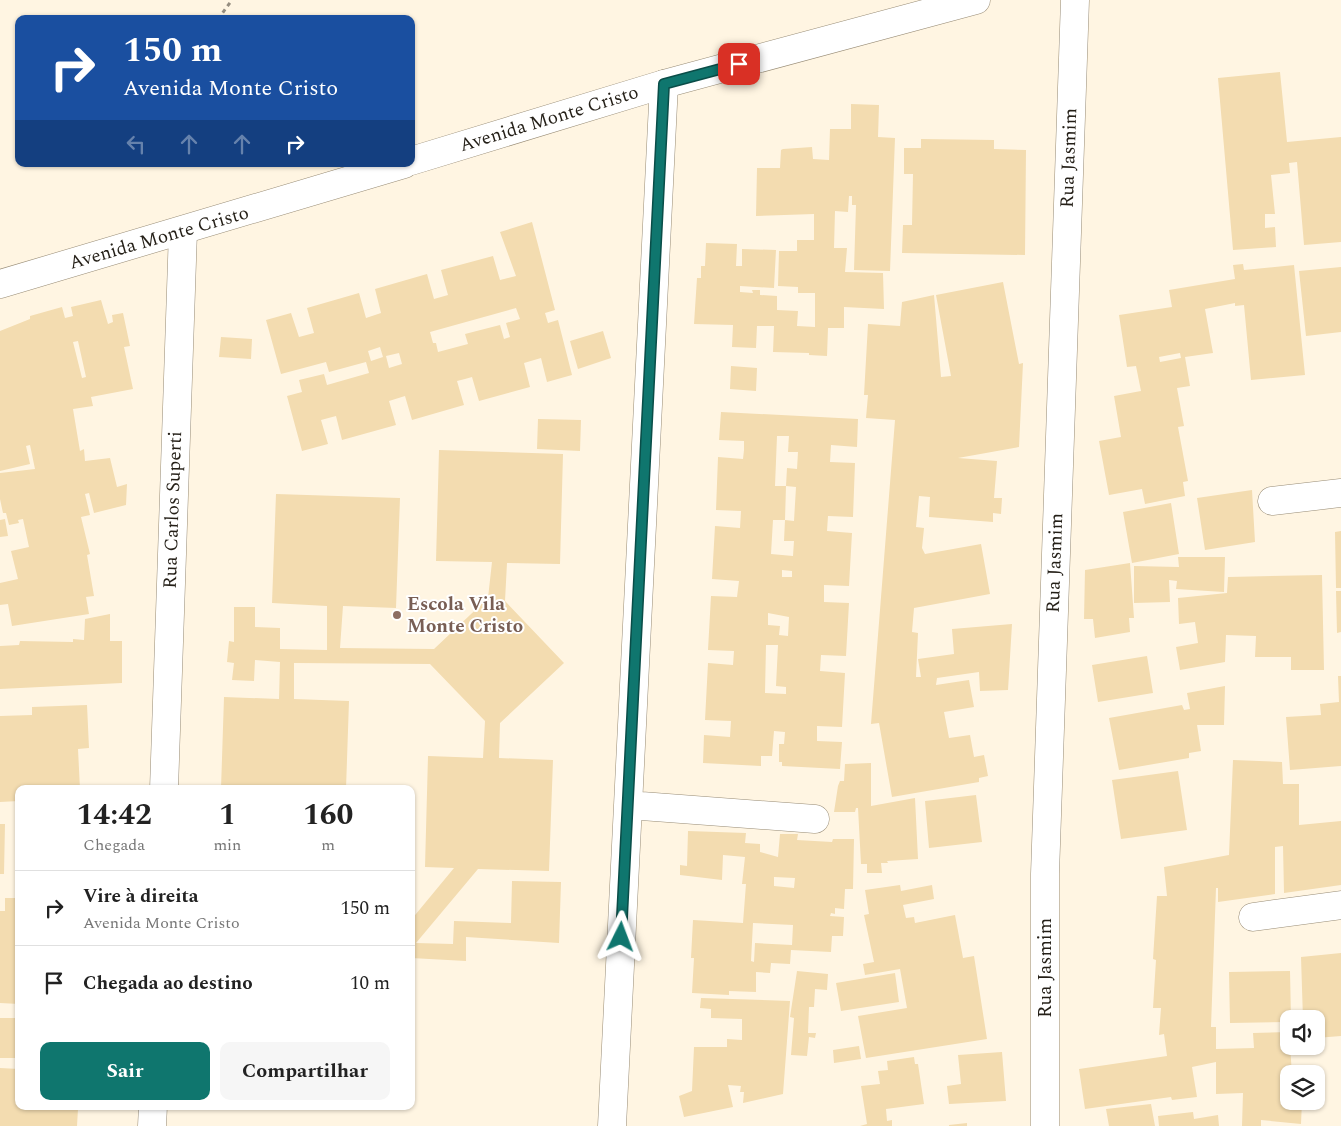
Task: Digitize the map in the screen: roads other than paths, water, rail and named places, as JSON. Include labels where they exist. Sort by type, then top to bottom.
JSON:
[{"type":"street","name":"Avenida Monte Cristo","points":[[415,160],[664,84],[976,0]]},
{"type":"street","name":"Rua Jasmim","points":[[1045,1126],[1045,874],[1075,0]]},
{"type":"street","points":[[612,1126],[664,84]]},
{"type":"street","name":"Avenida Monte Cristo","points":[[0,284],[394,167]]},
{"type":"street","name":"Rua Carlos Superti","points":[[164,785],[183,231]]},
{"type":"street","points":[[1272,501],[1341,493]]},
{"type":"street","points":[[628,805],[815,819]]},
{"type":"street","points":[[1253,917],[1341,905]]},
{"type":"street","points":[[152,1126],[153,1110]]},
{"type":"place","name":"Escola Vila Monte Cristo","points":[[397,615]]}]
